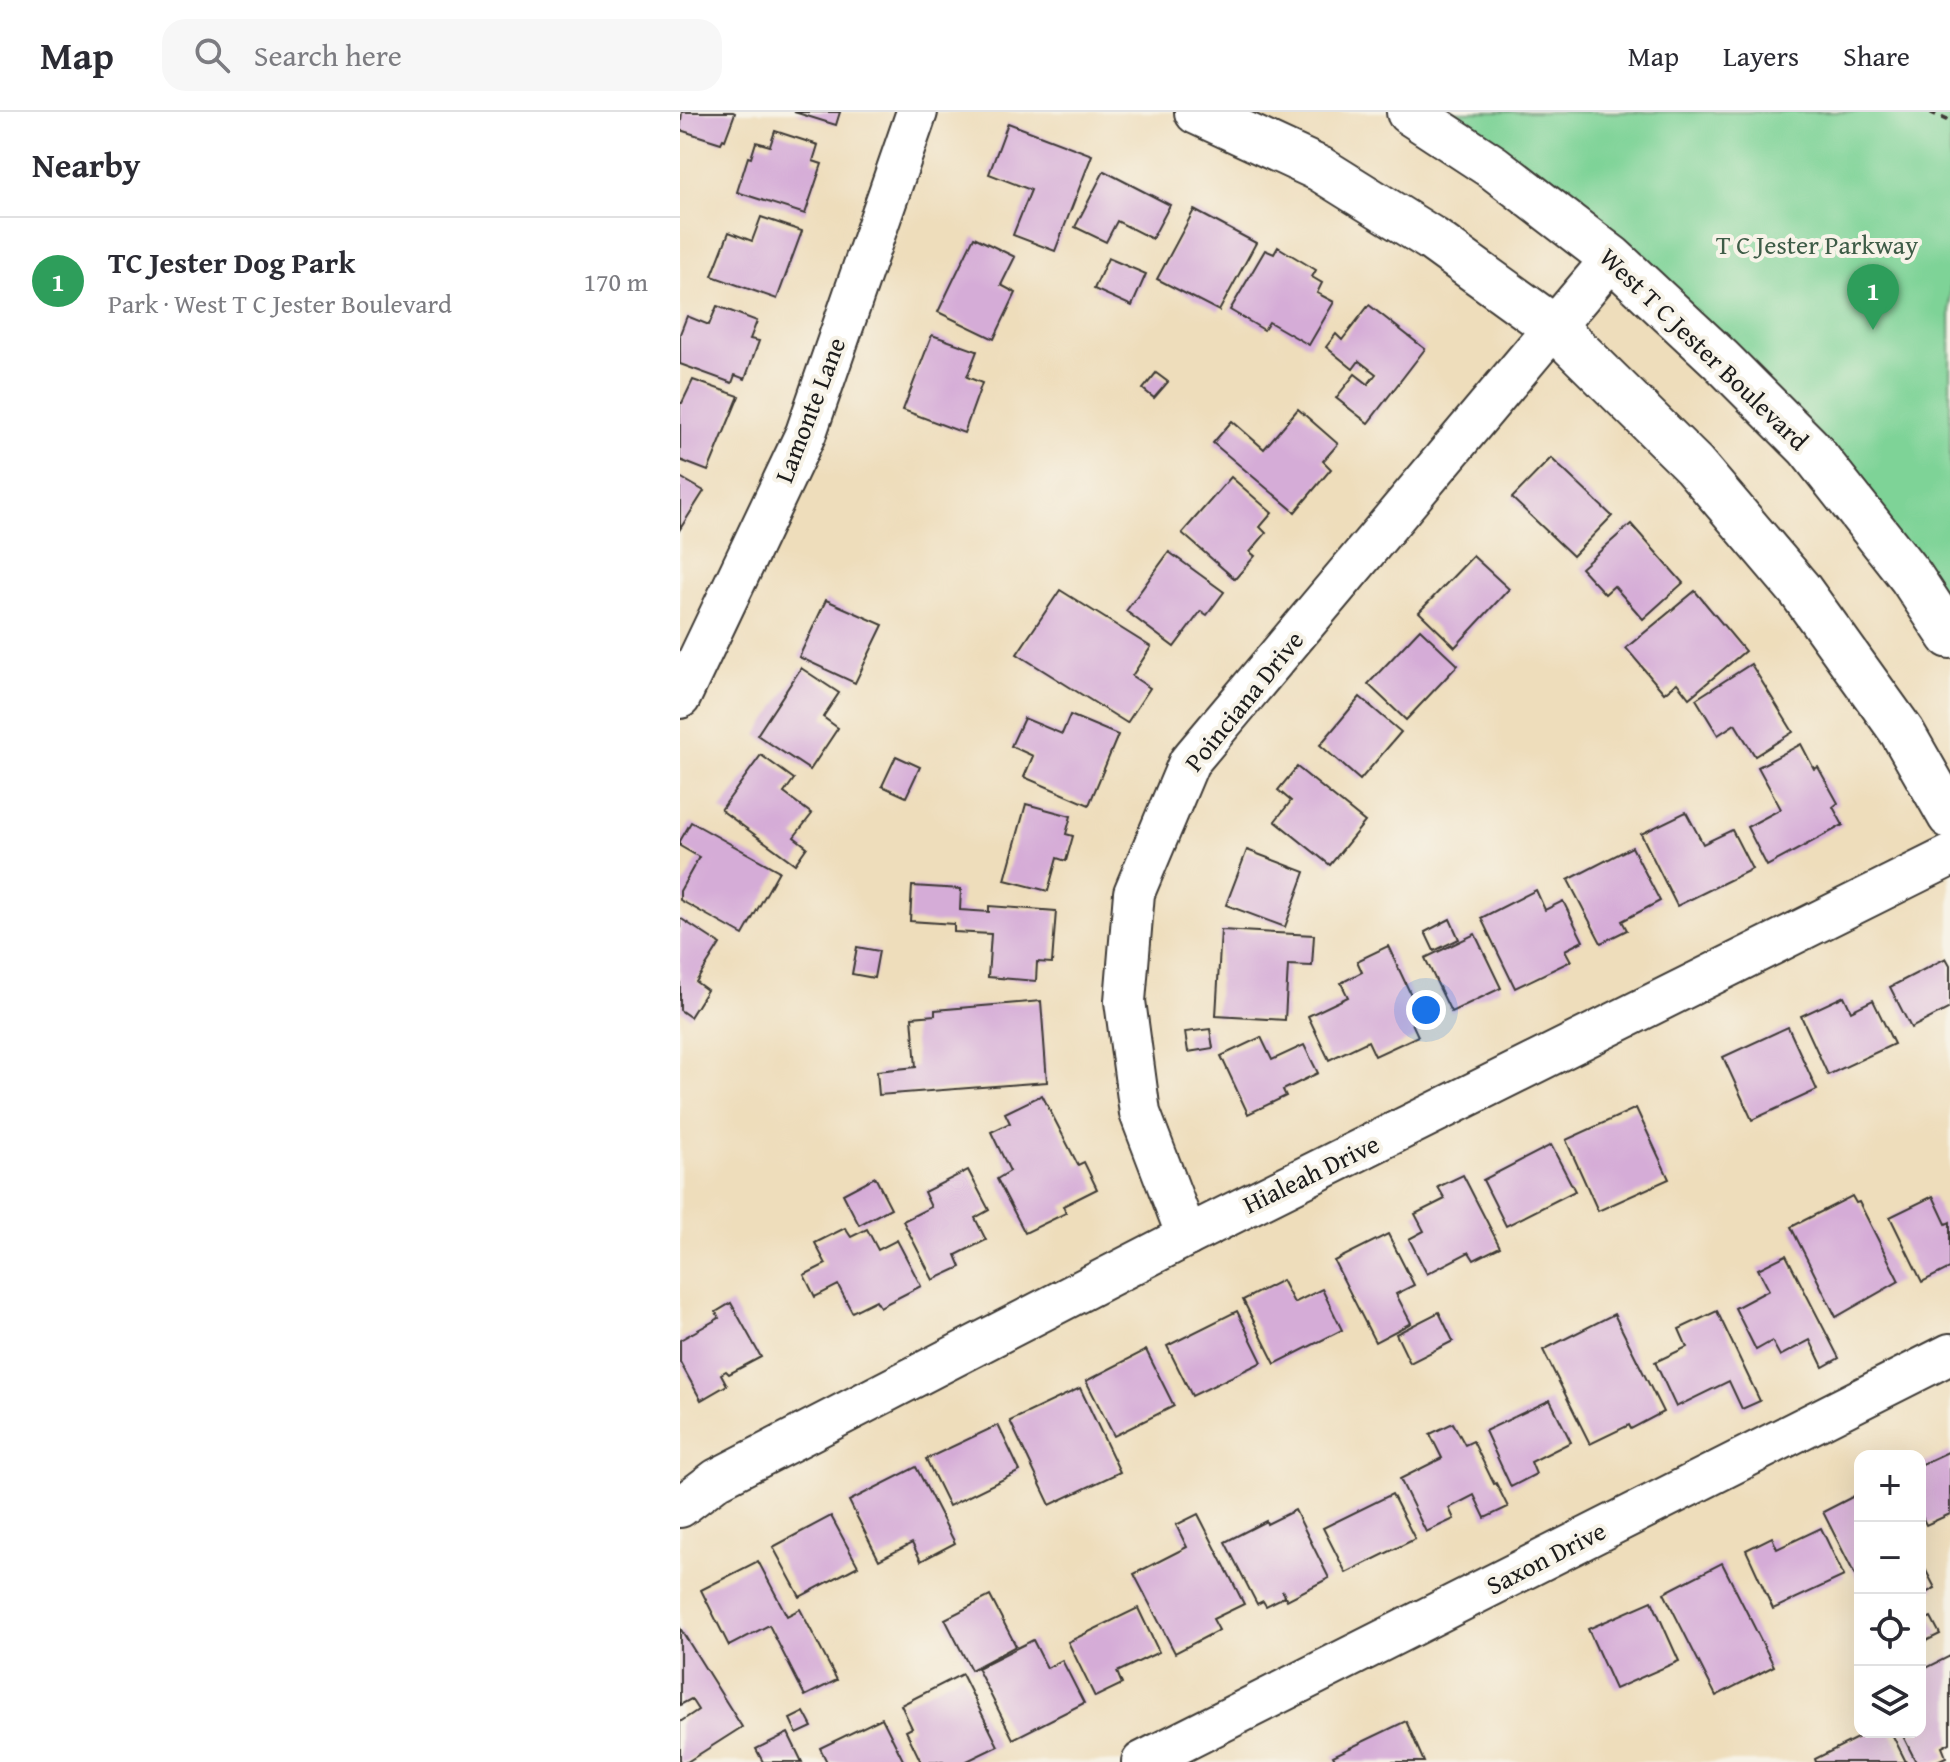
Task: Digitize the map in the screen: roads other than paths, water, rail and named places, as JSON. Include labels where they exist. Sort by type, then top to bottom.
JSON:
[{"type":"main road","points":[[1197,112],[1320,169],[1432,239],[1555,328],[1694,465],[1800,590],[1902,732],[1950,816]]},
{"type":"main road","name":"West T C Jester Boulevard","points":[[1409,112],[1493,167],[1612,258],[1720,359],[1809,448],[1911,577],[1950,636]]},
{"type":"street","name":"Lamonte Lane","points":[[680,698],[806,433],[917,112]]},
{"type":"street","name":"Poinciana Drive","points":[[1187,1236],[1140,1113],[1125,1001],[1134,893],[1189,762],[1612,258]]},
{"type":"street","name":"Hialeah Drive","points":[[680,1507],[717,1479],[1187,1236],[1950,856]]},
{"type":"street","name":"Saxon Drive","points":[[1142,1762],[1950,1354]]},
{"type":"place","name":"TC Jester Dog Park","points":[[1873,330]]},
{"type":"park label","name":"T C Jester Parkway","points":[[1817,245]]}]
